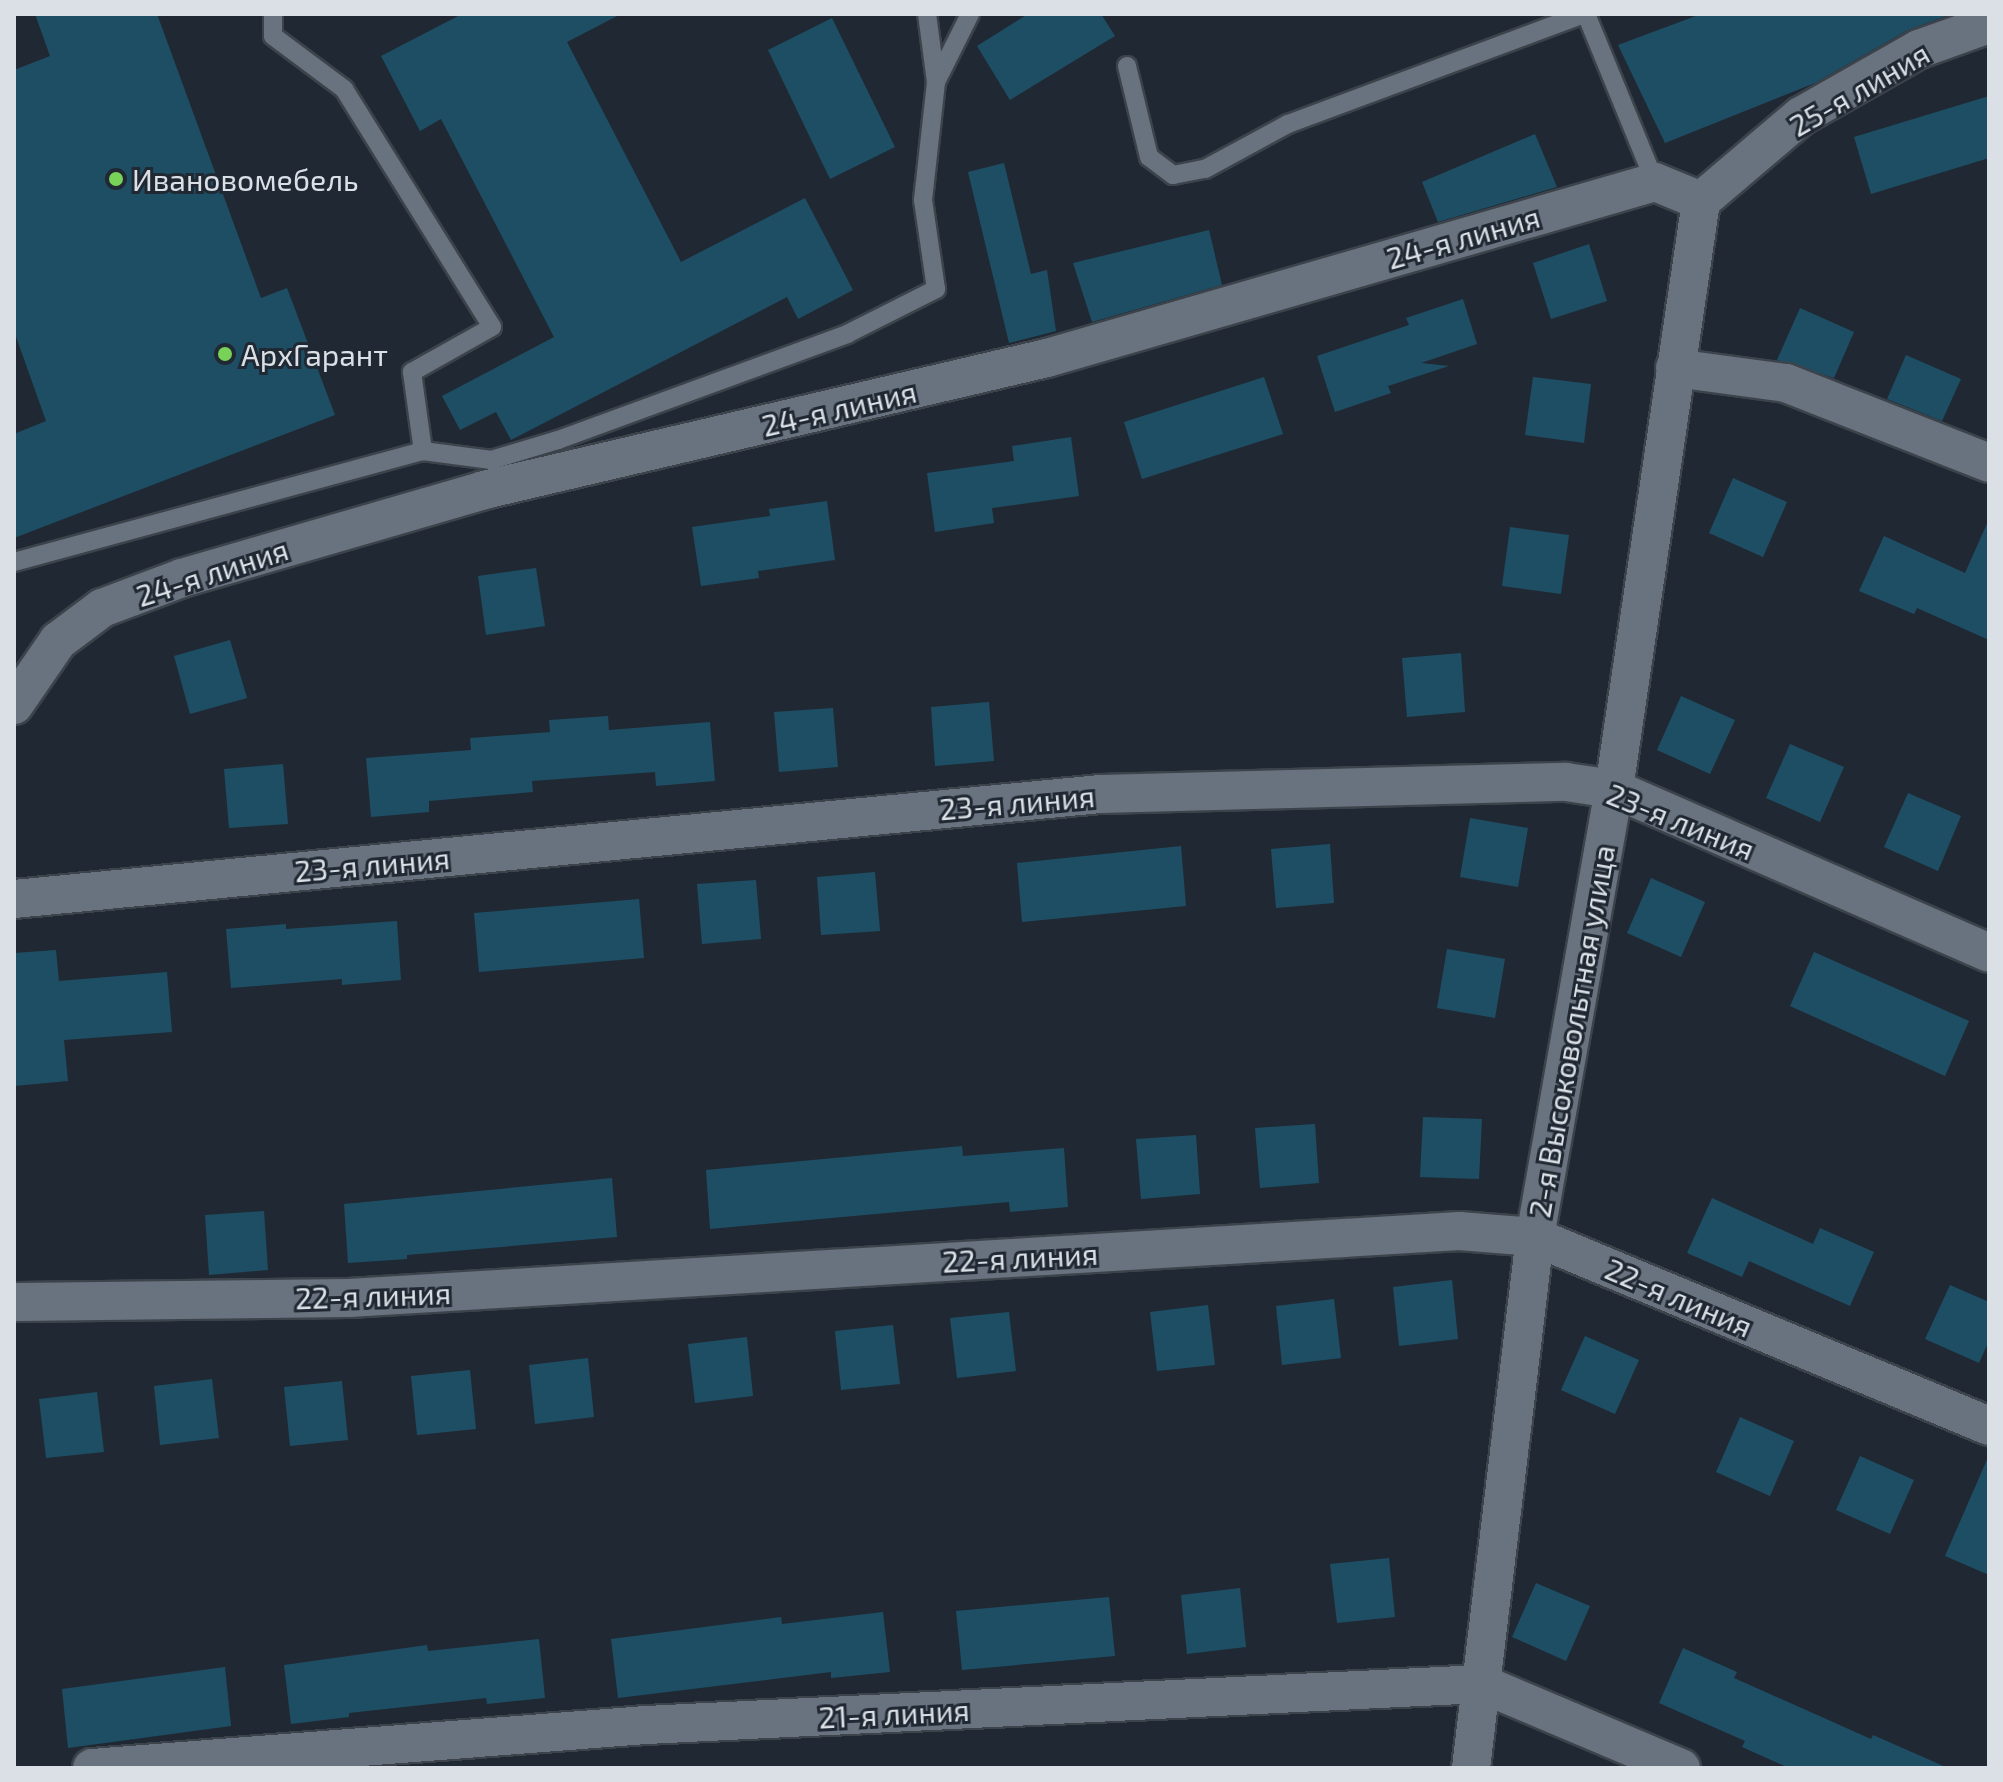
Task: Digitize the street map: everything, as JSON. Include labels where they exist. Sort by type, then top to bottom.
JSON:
[{"type":"street","name":"25-я линия","points":[[1701,201],[1801,116],[1919,49],[1989,24]]},
{"type":"street","points":[[1655,182],[1701,201]]},
{"type":"street","name":"24-я линия","points":[[14,705],[58,641],[102,608],[182,578],[484,490],[1047,358],[1655,182]]},
{"type":"street","name":"2-я Высоковольтная улица","points":[[1471,1768],[1535,1237],[1614,789],[1701,201]]},
{"type":"street","points":[[1675,368],[1786,383],[1989,463]]},
{"type":"street","name":"23-я линия","points":[[14,899],[1101,794],[1566,782],[1614,789],[1989,953]]},
{"type":"street","name":"22-я линия","points":[[14,1302],[349,1298],[1459,1231],[1535,1237],[1989,1426]]},
{"type":"street","name":"21-я линия","points":[[92,1768],[646,1725],[1482,1684],[1681,1768]]},
{"type":"lane","points":[[273,14],[273,36],[344,89],[492,327],[412,372],[423,451]]},
{"type":"lane","points":[[14,562],[423,451],[491,460],[558,440],[847,334],[936,289],[923,200],[936,82],[927,14]]},
{"type":"lane","points":[[936,82],[970,14]]},
{"type":"lane","points":[[1127,66],[1149,157],[1173,175],[1205,169],[1288,124],[1585,14],[1655,182]]},
{"type":"building","name":"Ивановомебель","points":[[35,14],[157,14],[261,298],[287,288],[335,415],[14,538],[14,434],[46,421],[14,331],[14,70],[50,56]]},
{"type":"building","points":[[462,14],[621,14],[567,42],[681,262],[805,198],[853,290],[798,319],[787,297],[511,440],[496,412],[460,430],[442,396],[554,337],[441,119],[420,131],[381,56]]},
{"type":"building","points":[[1028,14],[1101,14],[1115,36],[1010,100],[977,46]]},
{"type":"building","points":[[1701,14],[1952,14],[1908,30],[1815,83],[1665,143],[1618,45]]},
{"type":"building","points":[[832,18],[895,147],[830,179],[768,50]]},
{"type":"building","points":[[1989,96],[1989,158],[1871,194],[1854,137]]},
{"type":"building","points":[[1535,134],[1557,187],[1438,222],[1422,182]]},
{"type":"building","points":[[1004,163],[1031,274],[1047,270],[1056,331],[1009,343],[968,172]]},
{"type":"building","points":[[1209,230],[1222,285],[1092,322],[1073,263]]},
{"type":"building","points":[[1589,244],[1607,301],[1551,319],[1533,263]]},
{"type":"building","points":[[1463,299],[1477,344],[1421,363],[1449,366],[1388,386],[1391,393],[1335,412],[1317,356],[1409,325],[1406,318]]},
{"type":"building","points":[[1800,308],[1854,332],[1834,378],[1777,360]]},
{"type":"building","points":[[1906,355],[1961,379],[1942,421],[1887,399]]},
{"type":"building","points":[[1264,377],[1283,434],[1142,479],[1124,422]]},
{"type":"building","points":[[1533,377],[1591,384],[1584,443],[1525,435]]},
{"type":"building","points":[[1071,437],[1079,496],[992,508],[994,523],[935,532],[927,473],[1014,461],[1012,446]]},
{"type":"building","points":[[1733,478],[1787,502],[1763,557],[1709,533]]},
{"type":"building","points":[[827,501],[835,560],[758,571],[759,578],[701,586],[692,527],[770,516],[769,509]]},
{"type":"building","points":[[1989,519],[1989,640],[1917,608],[1914,614],[1859,591],[1884,536],[1965,573]]},
{"type":"building","points":[[1510,527],[1569,535],[1561,594],[1502,586]]},
{"type":"building","points":[[536,568],[545,626],[486,635],[478,576]]},
{"type":"building","points":[[230,640],[247,698],[190,714],[174,656]]},
{"type":"building","points":[[1461,653],[1465,712],[1407,717],[1402,658]]},
{"type":"building","points":[[1681,696],[1735,720],[1710,774],[1657,750]]},
{"type":"building","points":[[989,702],[994,761],[935,766],[931,707]]},
{"type":"building","points":[[833,708],[838,767],[779,772],[774,712]]},
{"type":"building","points":[[608,716],[609,730],[710,722],[715,781],[656,786],[655,772],[532,781],[533,792],[429,801],[429,812],[371,817],[366,758],[471,750],[470,738],[550,732],[549,720]]},
{"type":"building","points":[[1790,744],[1844,767],[1820,822],[1766,798]]},
{"type":"building","points":[[283,764],[288,824],[229,828],[224,769]]},
{"type":"building","points":[[1908,793],[1961,816],[1938,871],[1884,847]]},
{"type":"building","points":[[1470,818],[1528,828],[1518,887],[1460,877]]},
{"type":"building","points":[[1330,844],[1334,903],[1276,908],[1271,849]]},
{"type":"building","points":[[1181,846],[1186,906],[1022,922],[1017,863]]},
{"type":"building","points":[[875,872],[880,931],[821,935],[817,877]]},
{"type":"building","points":[[1651,878],[1705,902],[1681,957],[1627,933]]},
{"type":"building","points":[[756,880],[761,939],[702,944],[697,884]]},
{"type":"building","points":[[639,899],[644,958],[479,972],[474,913]]},
{"type":"building","points":[[397,921],[401,980],[342,985],[342,979],[231,988],[226,929],[286,924],[286,929]]},
{"type":"building","points":[[1447,949],[1505,959],[1495,1018],[1437,1008]]},
{"type":"building","points":[[56,950],[59,981],[167,972],[172,1032],[64,1040],[68,1081],[14,1086],[14,953]]},
{"type":"building","points":[[1814,952],[1969,1021],[1945,1076],[1790,1006]]},
{"type":"building","points":[[1423,1117],[1482,1119],[1479,1179],[1420,1177]]},
{"type":"building","points":[[1315,1124],[1319,1183],[1260,1188],[1255,1128]]},
{"type":"building","points":[[1196,1135],[1200,1194],[1141,1199],[1136,1139]]},
{"type":"building","points":[[962,1146],[963,1156],[1064,1148],[1068,1207],[1010,1212],[1009,1202],[710,1229],[706,1170]]},
{"type":"building","points":[[612,1178],[617,1237],[348,1263],[344,1204]]},
{"type":"building","points":[[1712,1198],[1813,1244],[1820,1228],[1874,1252],[1850,1306],[1749,1261],[1742,1277],[1687,1253]]},
{"type":"building","points":[[264,1211],[268,1270],[209,1275],[205,1215]]},
{"type":"building","points":[[1452,1280],[1458,1339],[1399,1346],[1393,1287]]},
{"type":"building","points":[[1950,1285],[1989,1302],[1989,1341],[1979,1363],[1925,1339]]},
{"type":"building","points":[[1334,1299],[1341,1358],[1282,1365],[1276,1306]]},
{"type":"building","points":[[1208,1305],[1215,1365],[1157,1371],[1150,1312]]},
{"type":"building","points":[[1009,1312],[1016,1371],[957,1378],[950,1318]]},
{"type":"building","points":[[893,1325],[900,1384],[841,1390],[835,1331]]},
{"type":"building","points":[[1585,1336],[1639,1360],[1615,1414],[1561,1390]]},
{"type":"building","points":[[747,1337],[753,1396],[695,1403],[688,1344]]},
{"type":"building","points":[[588,1358],[594,1417],[535,1424],[529,1365]]},
{"type":"building","points":[[470,1370],[476,1429],[417,1435],[411,1376]]},
{"type":"building","points":[[212,1379],[219,1438],[160,1445],[154,1386]]},
{"type":"building","points":[[342,1381],[348,1440],[290,1446],[284,1387]]},
{"type":"building","points":[[97,1392],[104,1452],[46,1458],[39,1399]]},
{"type":"building","points":[[1740,1417],[1794,1441],[1770,1496],[1716,1472]]},
{"type":"building","points":[[1989,1455],[1989,1575],[1945,1556]]},
{"type":"building","points":[[1860,1456],[1914,1480],[1890,1534],[1836,1510]]},
{"type":"building","points":[[1389,1558],[1395,1617],[1337,1623],[1330,1564]]},
{"type":"building","points":[[1536,1583],[1590,1606],[1566,1661],[1512,1637]]},
{"type":"building","points":[[1240,1588],[1246,1647],[1187,1654],[1181,1595]]},
{"type":"building","points":[[1109,1597],[1115,1656],[962,1670],[956,1611]]},
{"type":"building","points":[[883,1612],[890,1672],[831,1678],[831,1672],[618,1698],[611,1639],[781,1617],[782,1624]]},
{"type":"building","points":[[539,1639],[545,1698],[487,1704],[486,1698],[349,1713],[349,1717],[291,1724],[284,1665],[427,1645],[428,1651]]},
{"type":"building","points":[[1683,1648],[1737,1672],[1734,1678],[1871,1739],[1873,1735],[1948,1768],[1789,1768],[1742,1747],[1745,1741],[1659,1703]]},
{"type":"building","points":[[225,1667],[231,1726],[68,1748],[62,1689]]},
{"type":"place","name":"Ивановомебель","points":[[116,179]]},
{"type":"place","name":"АрхГарант","points":[[225,354]]}]
